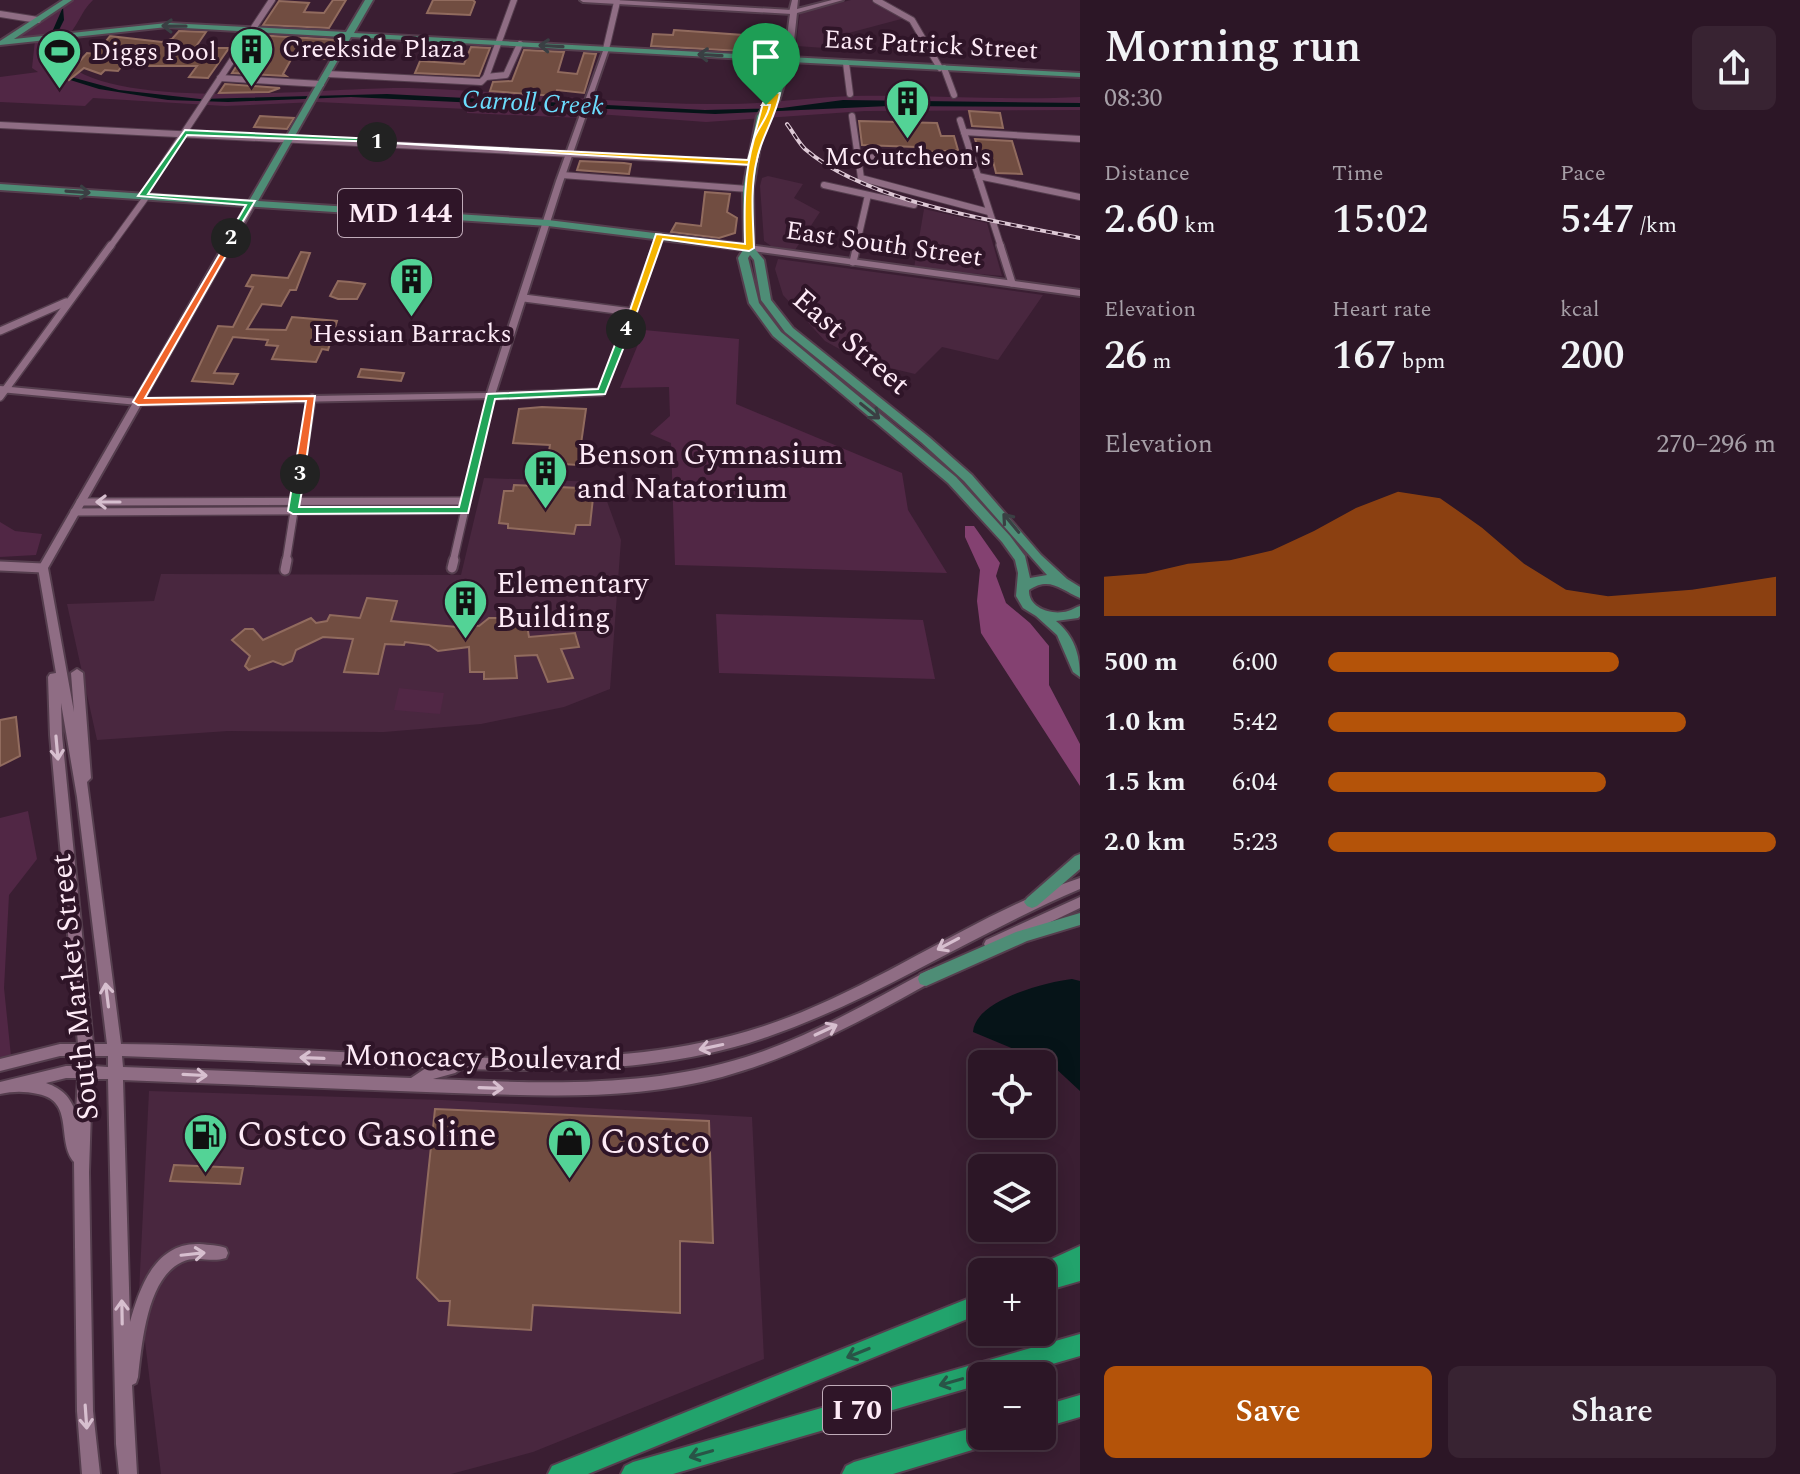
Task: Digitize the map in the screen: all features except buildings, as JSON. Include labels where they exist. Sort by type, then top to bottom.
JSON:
[{"type":"highway","points":[[1056,1267],[1080,1256]]},
{"type":"highway","points":[[1056,1279],[1080,1271]]},
{"type":"highway","points":[[560,1474],[968,1309]]},
{"type":"highway","name":"I 70","points":[[633,1474],[1080,1345]]},
{"type":"highway","points":[[1056,1413],[1080,1406]]},
{"type":"highway","name":"I 70","points":[[854,1474],[968,1440]]},
{"type":"main road","points":[[1,43],[68,0]]},
{"type":"main road","points":[[43,568],[369,0]]},
{"type":"main road","points":[[749,248],[748,189],[752,163],[788,59],[795,0]]},
{"type":"main road","points":[[792,12],[840,0]]},
{"type":"main road","name":"East Patrick Street","points":[[1,43],[167,25],[1080,75]]},
{"type":"main road","name":"MD 144","points":[[0,187],[252,203]]},
{"type":"main road","name":"East South Street","points":[[252,203],[548,223],[1080,293]]},
{"type":"main road","name":"East Street","points":[[1038,613],[1024,602],[1021,559],[972,500],[918,451],[796,351],[764,318],[754,303],[744,275],[743,258],[749,248],[759,260],[766,300],[789,330],[965,476],[1003,514],[1038,560],[1080,594]]},
{"type":"main road","name":"South Market Street","points":[[43,568],[83,797],[117,1072],[128,1474]]},
{"type":"main road","points":[[1024,587],[1037,579],[1062,581]]},
{"type":"main road","points":[[1038,613],[1064,618],[1080,615]]},
{"type":"main road","points":[[1038,613],[1062,633],[1080,672]]},
{"type":"main road","name":"South Market Street","points":[[54,642],[56,735],[86,1049],[81,1172],[85,1411],[91,1474]]},
{"type":"main road","points":[[77,673],[86,759],[83,797]]},
{"type":"main road","points":[[1032,902],[1080,860]]},
{"type":"main road","name":"Monocacy Boulevard","points":[[0,1065],[60,1050],[86,1049],[473,1063],[618,1061],[716,1046],[777,1028],[1032,902],[1080,883]]},
{"type":"main road","name":"Monocacy Boulevard","points":[[5,1086],[85,1072],[552,1090],[667,1082],[723,1070],[788,1047],[1009,934],[1080,902]]},
{"type":"main road","points":[[926,979],[1043,929],[1080,919]]},
{"type":"main road","points":[[413,1085],[430,1073],[473,1063]]},
{"type":"main road","points":[[5,1086],[50,1089],[61,1095],[70,1108],[81,1172]]},
{"type":"main road","points":[[125,1444],[133,1342],[144,1301],[158,1271],[187,1252],[220,1253]]},
{"type":"street","points":[[2,392],[66,302],[85,283],[145,196],[272,0]]},
{"type":"street","points":[[486,77],[514,0]]},
{"type":"street","points":[[583,0],[792,12]]},
{"type":"street","points":[[876,0],[908,17],[942,68],[954,95]]},
{"type":"street","points":[[452,568],[491,396],[606,49],[617,2]]},
{"type":"street","points":[[0,14],[38,20]]},
{"type":"street","points":[[328,74],[476,82],[486,77],[506,75],[520,44]]},
{"type":"street","points":[[846,63],[850,94]]},
{"type":"street","points":[[220,78],[321,84]]},
{"type":"street","points":[[852,116],[861,178],[989,212]]},
{"type":"street","points":[[960,120],[1012,283]]},
{"type":"street","points":[[0,125],[290,137],[752,163]]},
{"type":"street","points":[[964,132],[1080,139]]},
{"type":"street","points":[[857,161],[972,160]]},
{"type":"street","points":[[978,176],[1080,197]]},
{"type":"street","points":[[561,179],[748,189]]},
{"type":"street","points":[[824,185],[914,205]]},
{"type":"street","points":[[853,262],[868,195]]},
{"type":"street","points":[[2,392],[138,402],[602,392],[660,236]]},
{"type":"street","points":[[524,298],[632,312]]},
{"type":"street","points":[[0,331],[66,302]]},
{"type":"street","points":[[285,570],[312,398]]},
{"type":"street","points":[[77,507],[465,506]]},
{"type":"street","points":[[0,566],[43,568]]},
{"type":"shaded area","points":[[73,0],[93,0],[64,39],[65,62],[93,78],[132,88],[229,94],[409,88],[711,104],[850,96],[1080,97],[1080,110],[865,111],[706,122],[584,113],[581,118],[467,113],[467,109],[317,102],[225,106],[93,98],[85,106],[0,102],[0,77],[38,72],[32,68],[35,40],[48,39],[48,35],[19,37]]},
{"type":"shaded area","points":[[851,0],[873,0],[905,18],[841,35],[840,49],[796,46],[800,13]]},
{"type":"shaded area","points":[[768,176],[803,184],[794,198],[820,212],[795,250],[771,246],[764,241],[760,186],[762,178]]},
{"type":"shaded area","points":[[924,209],[987,223],[1002,276],[914,268]]},
{"type":"shaded area","points":[[778,259],[1043,295],[998,360],[942,347],[915,374],[861,361],[825,341],[783,295],[775,269]]},
{"type":"shaded area","points":[[644,330],[739,339],[736,404],[902,473],[908,510],[947,573],[675,565],[671,443],[650,434],[670,416],[669,387],[620,388]]},
{"type":"shaded area","points":[[484,478],[600,482],[621,540],[610,689],[564,707],[481,724],[384,732],[228,731],[97,740],[67,604],[154,601],[161,574],[461,575]]},
{"type":"shaded area","points":[[0,522],[15,531],[42,534],[36,555],[0,557]]},
{"type":"shaded area","points":[[965,526],[974,526],[1000,563],[996,576],[1006,603],[1030,623],[1049,646],[1049,685],[1080,744],[1080,786],[981,633],[977,601],[980,570],[965,537]]},
{"type":"shaded area","points":[[716,614],[923,620],[935,679],[719,673]]},
{"type":"shaded area","points":[[399,688],[444,693],[440,714],[394,710]]},
{"type":"shaded area","points":[[28,811],[37,859],[9,895],[4,988],[11,1056],[0,1058],[0,818]]},
{"type":"shaded area","points":[[149,1091],[443,1100],[752,1117],[764,1359],[533,1452],[451,1474],[161,1474],[139,1292]]},
{"type":"water","name":"Carroll Creek","points":[[63,7],[64,20],[50,48],[58,69],[71,77],[119,90],[200,99],[387,94],[705,110],[782,108],[843,100],[1080,103],[1080,107],[889,106],[715,114],[351,97],[228,102],[168,100],[99,89],[67,79],[52,70],[46,62],[45,48]]},
{"type":"water","points":[[1072,979],[1080,981],[1080,1091],[1056,1069],[1056,1050],[1016,1050],[973,1032],[977,1021],[998,1002],[1046,984]]},
{"type":"railway","points":[[787,124],[805,149],[831,168],[898,197],[975,217],[1080,238]]},
{"type":"place","name":"Creekside Plaza","points":[[251,88]]},
{"type":"place","name":"Diggs Pool","points":[[60,91]]},
{"type":"place","name":"McCutcheon's","points":[[908,141]]},
{"type":"place","name":"Hessian Barracks","points":[[412,318]]},
{"type":"place","name":"Benson Gymnasium and Natatorium","points":[[546,511]]},
{"type":"place","name":"Elementary Building","points":[[465,640]]},
{"type":"place","name":"Costco Gasoline","points":[[206,1174]]},
{"type":"place","name":"Costco","points":[[569,1181]]},
{"type":"route","points":[[766,105],[761,116],[761,131],[752,163],[185,132],[142,196],[252,203],[138,402],[312,398],[293,511],[464,510],[491,396],[602,392],[660,236],[749,248],[748,189],[752,163],[752,161],[761,131],[773,112],[776,93],[766,105]]}]
